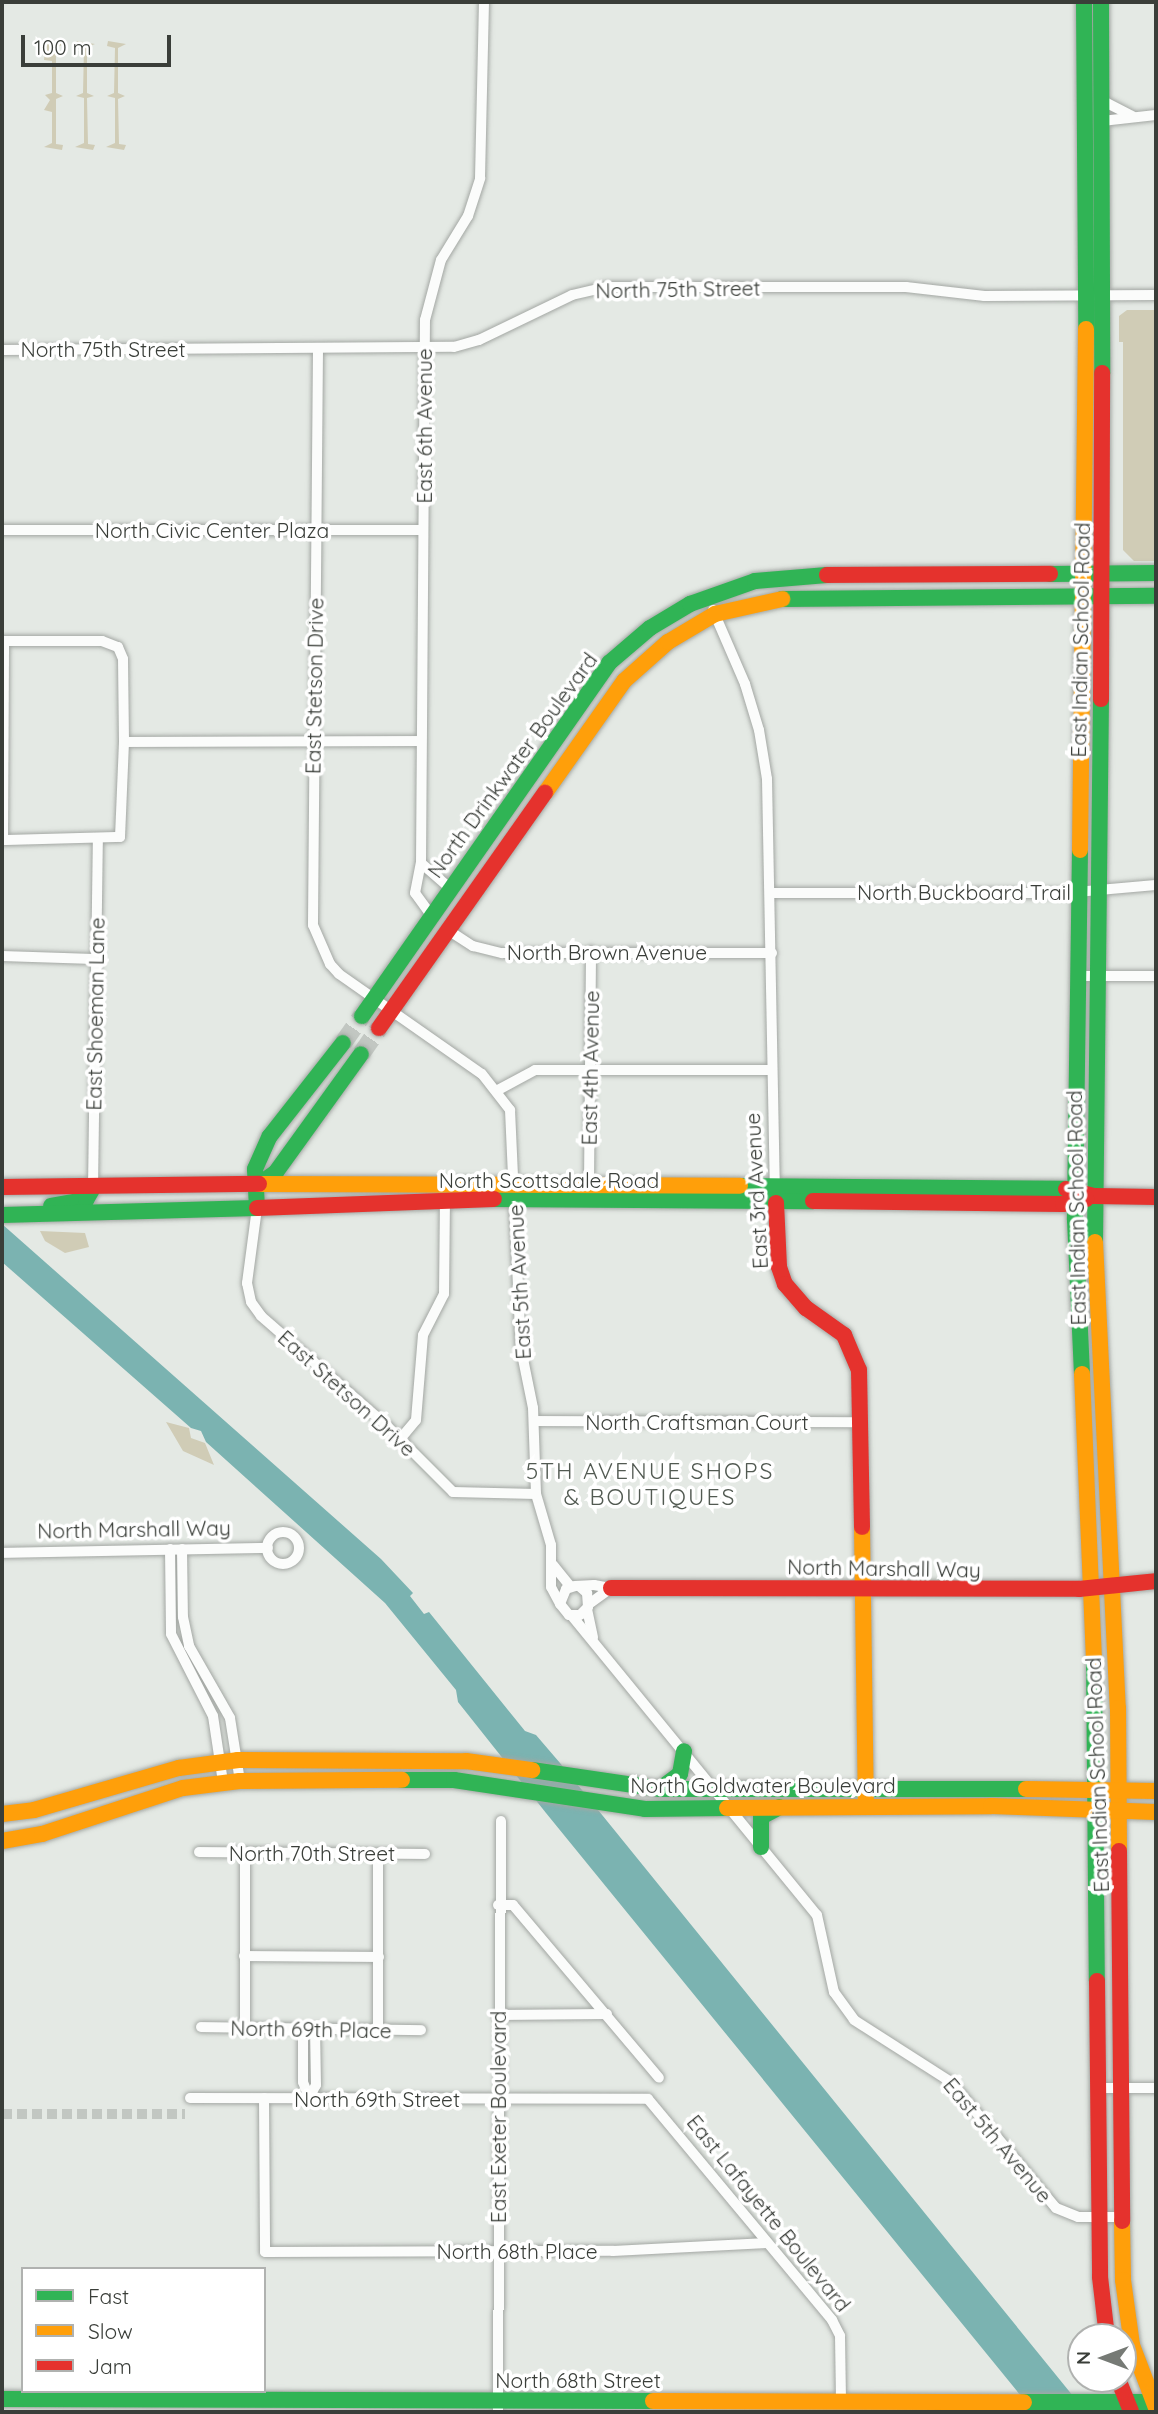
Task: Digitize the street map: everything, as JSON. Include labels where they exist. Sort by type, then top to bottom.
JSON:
[{"type":"main road","name":"East Indian School Road","points":[[1084,2],[1087,295],[1077,892],[1076,1196],[1081,1367],[1093,1589],[1099,2217],[1101,2299],[1105,2323]]},
{"type":"main road","name":"East Indian School Road","points":[[1101,2],[1104,296],[1094,1196],[1099,1366],[1119,1789],[1122,2217],[1126,2312],[1132,2345],[1156,2403]]},
{"type":"main road","name":"North Drinkwater Boulevard","points":[[362,1016],[609,663],[650,628],[706,595],[791,575],[1083,571],[1156,573]]},
{"type":"main road","points":[[839,596],[852,587],[893,583],[901,573]]},
{"type":"main road","name":"North Drinkwater Boulevard","points":[[380,1028],[624,681],[667,642],[715,614],[796,596],[1156,596]]},
{"type":"main road","points":[[257,1208],[259,1184],[255,1169],[270,1136],[307,1094],[343,1042]]},
{"type":"main road","points":[[259,1184],[275,1172],[360,1054]]},
{"type":"main road","name":"North Scottsdale Road","points":[[2,1187],[259,1184],[776,1195],[1156,1197]]},
{"type":"main road","name":"North Scottsdale Road","points":[[9,1215],[445,1199],[589,1184],[776,1195]]},
{"type":"main road","points":[[9,1215],[80,1202],[93,1188]]},
{"type":"main road","name":"East 3rd Avenue","points":[[776,1195],[781,1275],[800,1303],[850,1344],[859,1370],[866,1806]]},
{"type":"main road","points":[[1081,1367],[1099,1366]]},
{"type":"main road","name":"North Marshall Way","points":[[611,1588],[1093,1589],[1156,1581]]},
{"type":"main road","points":[[658,1789],[680,1774],[684,1751]]},
{"type":"main road","name":"North Goldwater Boulevard","points":[[2,1814],[34,1810],[179,1768],[230,1761],[424,1759],[506,1766],[575,1780],[658,1789],[866,1786],[1156,1791]]},
{"type":"main road","name":"North Goldwater Boulevard","points":[[2,1840],[42,1834],[183,1787],[232,1781],[454,1780],[596,1804],[645,1809],[866,1806],[1156,1811]]},
{"type":"main road","points":[[761,1847],[761,1817],[783,1806]]},
{"type":"main road","name":"North 68th Street","points":[[2,2399],[116,2406],[272,2407],[841,2401],[874,2407],[946,2407],[1020,2400],[1087,2400],[1128,2406],[1156,2403]]},
{"type":"street","name":"East 6th Avenue","points":[[431,915],[415,893],[421,863],[419,741],[424,349],[430,290],[468,216],[480,178],[484,2]]},
{"type":"street","points":[[1101,100],[1133,116]]},
{"type":"street","points":[[1102,121],[1156,115]]},
{"type":"street","name":"North 75th Street","points":[[2,350],[424,349],[470,343],[560,300],[608,287],[906,287],[984,296],[1156,295]]},
{"type":"street","name":"East Stetson Drive","points":[[317,349],[313,925],[330,964],[391,1011]]},
{"type":"street","name":"North Civic Center Plaza","points":[[2,530],[423,530]]},
{"type":"street","name":"East 3rd Avenue","points":[[706,595],[760,730],[768,794],[776,1195]]},
{"type":"street","points":[[3,641],[102,641],[118,647],[123,659],[124,742],[120,837],[99,840],[2,840],[5,788],[3,641]]},
{"type":"street","points":[[124,742],[419,741]]},
{"type":"street","name":"East Shoeman Lane","points":[[93,1188],[94,959],[99,840]]},
{"type":"street","points":[[421,863],[450,888]]},
{"type":"street","name":"North Buckboard Trail","points":[[771,893],[1077,892],[1156,885]]},
{"type":"street","name":"North Brown Avenue","points":[[448,930],[487,951],[772,953]]},
{"type":"street","name":"East 4th Avenue","points":[[589,1184],[591,951]]},
{"type":"street","points":[[2,956],[94,959]]},
{"type":"street","points":[[1077,976],[1156,976]]},
{"type":"street","name":"East 5th Avenue","points":[[391,1011],[482,1074],[498,1090],[513,1119],[521,1349],[534,1422],[536,1494],[550,1537],[553,1565],[551,1587],[560,1604]]},
{"type":"street","points":[[498,1090],[535,1070],[772,1070]]},
{"type":"street","points":[[401,1438],[416,1420],[423,1335],[444,1294],[445,1199]]},
{"type":"street","name":"East Stetson Drive","points":[[257,1208],[247,1283],[251,1302],[261,1316],[401,1438],[453,1492],[536,1494]]},
{"type":"street","name":"North Craftsman Court","points":[[534,1422],[860,1422]]},
{"type":"street","name":"North Marshall Way","points":[[2,1553],[268,1548]]},
{"type":"street","points":[[176,1549],[171,1634],[213,1716],[230,1761],[232,1781]]},
{"type":"street","points":[[176,1549],[183,1618],[189,1646],[230,1718],[232,1781]]},
{"type":"street","points":[[553,1565],[575,1587],[587,1593],[588,1607]]},
{"type":"street","points":[[575,1587],[562,1593],[560,1604],[572,1616],[611,1588]]},
{"type":"street","name":"North Marshall Way","points":[[575,1587],[611,1588]]},
{"type":"street","name":"East 5th Avenue","points":[[588,1607],[593,1637]]},
{"type":"street","name":"East 5th Avenue","points":[[572,1616],[593,1637],[817,1916],[834,1992],[854,2020],[951,2082],[1056,2208],[1078,2217],[1122,2217]]},
{"type":"street","name":"East Exeter Boulevard","points":[[498,2406],[497,2015],[500,1821]]},
{"type":"street","name":"North 70th Street","points":[[199,1853],[425,1854]]},
{"type":"street","points":[[245,1853],[245,2027]]},
{"type":"street","points":[[378,1854],[378,2031]]},
{"type":"street","points":[[498,1905],[513,1905],[660,2078]]},
{"type":"street","points":[[244,1956],[379,1957]]},
{"type":"street","points":[[497,2015],[607,2014]]},
{"type":"street","name":"North 69th Place","points":[[201,2027],[421,2030]]},
{"type":"street","points":[[309,2029],[303,2082],[309,2098]]},
{"type":"street","points":[[1097,2088],[1156,2088]]},
{"type":"street","name":"North 69th Street","points":[[190,2098],[648,2099]]},
{"type":"street","name":"North 68th Place","points":[[264,2098],[265,2252],[737,2247],[767,2242]]},
{"type":"street","name":"East Lafayette Boulevard","points":[[648,2099],[819,2303],[840,2336],[841,2401]]},
{"type":"shaded area","points":[[46,41],[64,44],[56,48],[56,93],[63,96],[56,99],[56,144],[63,145],[62,150],[44,147],[52,143],[52,112],[44,110],[50,100],[45,95],[52,93],[52,61],[44,60]]},
{"type":"shaded area","points":[[77,41],[95,44],[87,47],[87,93],[94,96],[87,98],[88,144],[95,145],[93,150],[75,147],[84,143],[84,98],[76,96],[83,93],[84,47],[76,46]]},
{"type":"shaded area","points":[[108,41],[126,44],[118,48],[118,93],[125,96],[118,99],[119,144],[126,145],[124,150],[106,147],[115,143],[115,98],[107,96],[114,93],[115,48],[107,46]]},
{"type":"shaded area","points":[[1127,310],[1156,310],[1156,561],[1134,561],[1123,550],[1123,342],[1119,342],[1119,316]]},
{"type":"shaded area","points":[[40,1231],[85,1233],[89,1247],[65,1253],[45,1241]]},
{"type":"shaded area","points":[[166,1422],[189,1428],[191,1438],[205,1443],[214,1465],[183,1451]]},
{"type":"water","points":[[2,1224],[381,1559],[413,1593],[410,1596],[424,1614],[429,1612],[525,1731],[536,1735],[560,1763],[1067,2389],[1067,2393],[1071,2393],[1086,2412],[1034,2412],[546,1813],[458,1702],[456,1690],[385,1603],[206,1442],[201,1431],[191,1428],[2,1262]]},
{"type":"tunnel","points":[[343,1043],[362,1016]]},
{"type":"tunnel","points":[[361,1054],[379,1028]]},
{"type":"tunnel","points":[[2,2114],[185,2114]]},
{"type":"traffic: fast","points":[[1084,2],[1086,329]]},
{"type":"traffic: fast","points":[[1101,2],[1102,373]]},
{"type":"traffic: fast","points":[[1050,574],[1156,573]]},
{"type":"traffic: fast","points":[[362,1016],[609,663],[650,628],[690,604],[755,581],[827,575]]},
{"type":"traffic: fast","points":[[782,599],[1156,596]]},
{"type":"traffic: fast","points":[[1095,1242],[1101,699]]},
{"type":"traffic: fast","points":[[1080,850],[1075,1220],[1082,1374]]},
{"type":"traffic: fast","points":[[2,1215],[257,1208],[255,1169],[270,1136],[343,1043]]},
{"type":"traffic: fast","points":[[259,1184],[276,1172],[361,1054]]},
{"type":"traffic: fast","points":[[740,1186],[1066,1189]]},
{"type":"traffic: fast","points":[[51,1206],[86,1200],[93,1188]]},
{"type":"traffic: fast","points":[[494,1199],[813,1201]]},
{"type":"traffic: fast","points":[[1094,1658],[1097,1981]]},
{"type":"traffic: fast","points":[[660,1789],[680,1774],[684,1751]]},
{"type":"traffic: fast","points":[[532,1770],[661,1789],[1026,1789]]},
{"type":"traffic: fast","points":[[402,1780],[454,1780],[645,1809],[727,1808]]},
{"type":"traffic: fast","points":[[761,1847],[761,1817],[780,1807]]},
{"type":"traffic: fast","points":[[2,2399],[653,2401]]},
{"type":"traffic: fast","points":[[1024,2402],[1156,2402]]},
{"type":"traffic: slow","points":[[1080,850],[1086,329]]},
{"type":"traffic: slow","points":[[545,793],[624,681],[668,642],[715,614],[782,599]]},
{"type":"traffic: slow","points":[[259,1184],[740,1186]]},
{"type":"traffic: slow","points":[[1095,1242],[1118,1708],[1119,1851]]},
{"type":"traffic: slow","points":[[1082,1374],[1094,1658]]},
{"type":"traffic: slow","points":[[862,1527],[866,1806]]},
{"type":"traffic: slow","points":[[2,1814],[34,1810],[179,1768],[238,1760],[466,1761],[532,1770]]},
{"type":"traffic: slow","points":[[2,1841],[42,1834],[183,1788],[240,1781],[402,1780]]},
{"type":"traffic: slow","points":[[1026,1789],[1156,1791]]},
{"type":"traffic: slow","points":[[727,1808],[991,1806],[1156,1812]]},
{"type":"traffic: slow","points":[[1122,2221],[1123,2280],[1132,2345],[1156,2408]]},
{"type":"traffic: slow","points":[[653,2401],[1024,2402]]},
{"type":"traffic: jam","points":[[1101,699],[1102,373]]},
{"type":"traffic: jam","points":[[827,575],[1050,574]]},
{"type":"traffic: jam","points":[[379,1028],[545,793]]},
{"type":"traffic: jam","points":[[2,1187],[259,1184]]},
{"type":"traffic: jam","points":[[1066,1189],[1094,1196],[1156,1197]]},
{"type":"traffic: jam","points":[[257,1208],[494,1199]]},
{"type":"traffic: jam","points":[[813,1201],[1063,1204],[1086,1199]]},
{"type":"traffic: jam","points":[[776,1203],[779,1267],[785,1284],[806,1308],[844,1335],[859,1370],[862,1527]]},
{"type":"traffic: jam","points":[[611,1588],[1079,1589],[1156,1581]]},
{"type":"traffic: jam","points":[[1119,1851],[1122,2221]]},
{"type":"traffic: jam","points":[[1097,1981],[1100,2277],[1105,2323]]},
{"type":"traffic: jam","points":[[1124,2393],[1131,2412]]},
{"type":"district","name":"5TH AVENUE SHOPS & BOUTIQUES","points":[[650,1484]]}]
